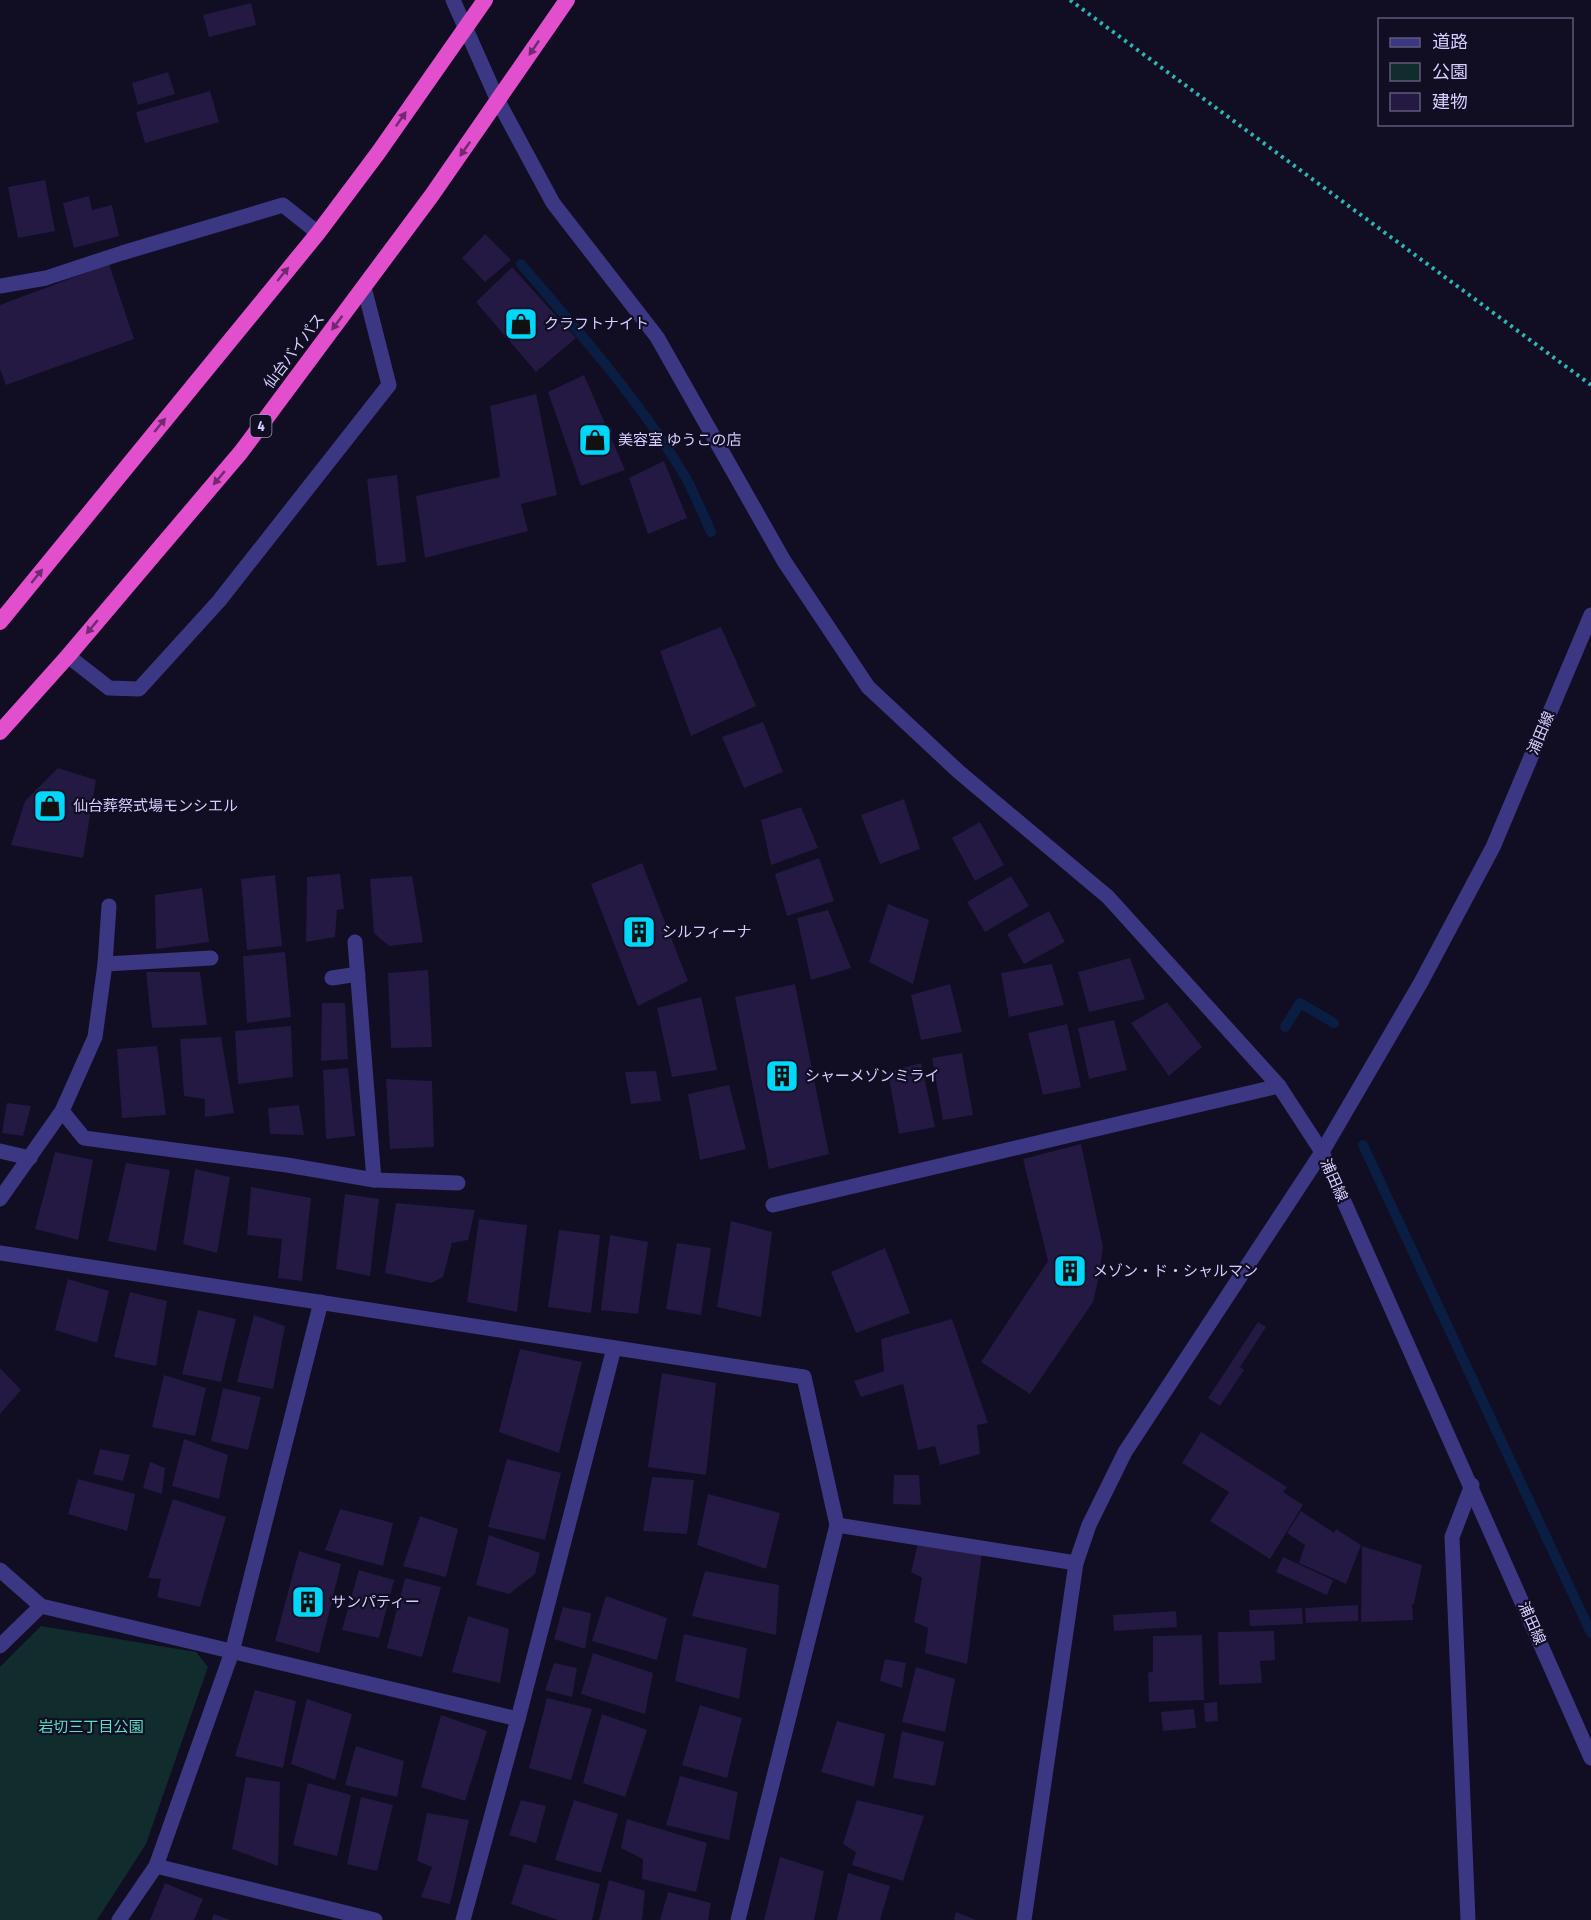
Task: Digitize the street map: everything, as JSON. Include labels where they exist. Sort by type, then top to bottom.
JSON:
[{"type":"highway","points":[[0,622],[318,233],[378,153],[485,0]]},
{"type":"highway","name":"仙台バイパス","points":[[0,732],[68,656],[241,452],[364,287],[498,101],[567,0]]},
{"type":"street","points":[[453,0],[498,101],[553,203],[657,336],[784,561],[868,687],[959,772],[1108,897],[1279,1086],[1322,1152],[1125,1452],[1089,1525],[1076,1563],[1024,1920]]},
{"type":"street","points":[[0,286],[46,278],[283,205],[318,233]]},
{"type":"street","points":[[68,656],[109,688],[139,689],[219,601],[389,385],[364,287]]},
{"type":"street","name":"浦田線","points":[[1591,615],[1492,847],[1420,984],[1322,1152],[1472,1485],[1591,1758]]},
{"type":"street","points":[[0,1199],[62,1111],[95,1037],[105,964],[109,906]]},
{"type":"street","points":[[355,942],[374,1180]]},
{"type":"street","points":[[105,964],[211,958]]},
{"type":"street","points":[[332,978],[358,974]]},
{"type":"street","points":[[773,1205],[1279,1086]]},
{"type":"street","points":[[62,1111],[84,1138],[287,1165],[374,1180],[458,1183]]},
{"type":"street","points":[[0,1151],[30,1158]]},
{"type":"street","points":[[0,1253],[804,1377],[837,1525],[738,1920]]},
{"type":"street","points":[[119,1920],[156,1866],[231,1652],[321,1302]]},
{"type":"street","points":[[463,1920],[518,1719],[614,1348]]},
{"type":"street","points":[[1468,1920],[1452,1537],[1472,1485]]},
{"type":"street","points":[[837,1525],[1076,1563]]},
{"type":"street","points":[[0,1570],[42,1606],[518,1719]]},
{"type":"street","points":[[0,1646],[42,1606]]},
{"type":"street","points":[[156,1866],[375,1920]]},
{"type":"path","points":[[1070,0],[1591,385]]},
{"type":"green space","name":"岩切三丁目公園","points":[[41,1626],[196,1652],[208,1667],[146,1844],[97,1920],[0,1920],[0,1667]]},
{"type":"building","points":[[251,3],[256,25],[209,37],[203,15]]},
{"type":"building","points":[[168,72],[175,94],[138,105],[132,83]]},
{"type":"building","points":[[210,91],[219,122],[145,143],[136,112]]},
{"type":"building","points":[[45,180],[55,231],[18,238],[8,187]]},
{"type":"building","points":[[89,196],[92,210],[112,205],[119,236],[74,248],[63,203]]},
{"type":"building","points":[[485,234],[511,260],[485,282],[462,258]]},
{"type":"building","points":[[109,264],[134,339],[6,385],[0,369],[0,305]]},
{"type":"building","points":[[512,267],[576,338],[536,372],[476,302]]},
{"type":"building","points":[[584,375],[625,470],[581,486],[548,392]]},
{"type":"building","points":[[536,394],[557,495],[521,504],[528,531],[425,558],[416,496],[500,477],[490,406]]},
{"type":"building","points":[[664,461],[687,518],[648,534],[629,478]]},
{"type":"building","points":[[397,475],[406,562],[377,566],[367,479]]},
{"type":"building","points":[[721,627],[756,706],[691,736],[660,651]]},
{"type":"building","points":[[763,722],[783,772],[744,788],[722,737]]},
{"type":"building","points":[[58,768],[96,780],[83,858],[11,845],[25,801]]},
{"type":"building","points":[[904,799],[920,849],[880,864],[861,815]]},
{"type":"building","points":[[801,807],[818,848],[771,865],[761,820]]},
{"type":"building","points":[[980,822],[1004,865],[975,881],[952,838]]},
{"type":"building","points":[[819,858],[834,901],[787,916],[775,874]]},
{"type":"building","name":"シルフィーナ","points":[[642,863],[688,981],[638,1006],[591,884]]},
{"type":"building","points":[[340,874],[344,909],[337,910],[335,937],[306,942],[307,877]]},
{"type":"building","points":[[275,875],[282,946],[247,950],[241,879]]},
{"type":"building","points":[[412,876],[423,942],[389,946],[374,933],[370,879]]},
{"type":"building","points":[[1011,876],[1029,906],[985,932],[967,902]]},
{"type":"building","points":[[202,888],[209,942],[156,949],[155,895]]},
{"type":"building","points":[[888,904],[929,920],[913,984],[869,962]]},
{"type":"building","points":[[828,910],[851,968],[811,980],[797,918]]},
{"type":"building","points":[[1049,911],[1065,942],[1024,964],[1007,934]]},
{"type":"building","points":[[285,952],[291,1017],[247,1023],[243,956]]},
{"type":"building","points":[[1130,958],[1145,999],[1089,1012],[1078,972]]},
{"type":"building","points":[[1052,964],[1064,1005],[1009,1017],[1001,973]]},
{"type":"building","points":[[428,970],[432,1047],[391,1048],[388,973]]},
{"type":"building","points":[[146,972],[200,972],[207,1025],[152,1028]]},
{"type":"building","name":"シャーメゾンミライ","points":[[795,984],[829,1154],[769,1169],[735,997]]},
{"type":"building","points":[[950,984],[962,1032],[921,1040],[911,995]]},
{"type":"building","points":[[701,997],[717,1070],[672,1077],[657,1008]]},
{"type":"building","points":[[1167,1002],[1202,1047],[1169,1076],[1131,1023]]},
{"type":"building","points":[[322,1003],[345,1003],[348,1059],[321,1061]]},
{"type":"building","points":[[1114,1020],[1127,1070],[1089,1079],[1078,1028]]},
{"type":"building","points":[[1067,1024],[1081,1087],[1043,1095],[1028,1033]]},
{"type":"building","points":[[291,1026],[293,1077],[238,1084],[235,1031]]},
{"type":"building","points":[[221,1037],[234,1113],[205,1117],[205,1099],[184,1096],[180,1039]]},
{"type":"building","points":[[157,1046],[166,1115],[122,1118],[117,1049]]},
{"type":"building","points":[[962,1053],[973,1115],[943,1120],[932,1058]]},
{"type":"building","points":[[921,1063],[935,1127],[899,1134],[888,1072]]},
{"type":"building","points":[[348,1068],[355,1136],[326,1139],[323,1070]]},
{"type":"building","points":[[656,1071],[661,1101],[631,1104],[625,1072]]},
{"type":"building","points":[[386,1079],[432,1081],[434,1147],[390,1149]]},
{"type":"building","points":[[729,1085],[746,1149],[700,1160],[688,1094]]},
{"type":"building","points":[[7,1103],[31,1106],[23,1136],[2,1133]]},
{"type":"building","points":[[299,1105],[304,1135],[270,1134],[268,1108]]},
{"type":"building","name":"メゾン・ド・シャルマン","points":[[1081,1144],[1103,1247],[1098,1281],[1093,1302],[1030,1394],[981,1362],[1048,1261],[1023,1159]]},
{"type":"building","points":[[55,1152],[93,1160],[78,1240],[35,1229]]},
{"type":"building","points":[[126,1163],[170,1170],[156,1251],[108,1241]]},
{"type":"building","points":[[195,1169],[230,1177],[217,1253],[183,1244]]},
{"type":"building","points":[[251,1187],[311,1198],[302,1281],[278,1278],[282,1239],[247,1235]]},
{"type":"building","points":[[345,1194],[379,1199],[370,1276],[336,1269]]},
{"type":"building","points":[[396,1203],[475,1210],[468,1240],[452,1243],[443,1277],[431,1283],[385,1273]]},
{"type":"building","points":[[479,1219],[527,1225],[517,1312],[467,1302]]},
{"type":"building","points":[[731,1221],[772,1232],[761,1317],[717,1307]]},
{"type":"building","points":[[559,1230],[600,1235],[591,1313],[548,1307]]},
{"type":"building","points":[[610,1235],[648,1242],[638,1314],[601,1310]]},
{"type":"building","points":[[677,1243],[711,1248],[701,1315],[666,1309]]},
{"type":"building","points":[[885,1248],[910,1313],[856,1333],[831,1272]]},
{"type":"building","points":[[68,1279],[109,1291],[97,1343],[55,1330]]},
{"type":"building","points":[[130,1292],[167,1301],[156,1366],[114,1357]]},
{"type":"building","points":[[198,1310],[236,1319],[221,1382],[182,1374]]},
{"type":"building","points":[[254,1315],[285,1326],[273,1389],[237,1382]]},
{"type":"building","points":[[952,1319],[988,1423],[977,1425],[980,1454],[940,1465],[935,1446],[918,1450],[903,1384],[861,1397],[854,1381],[884,1371],[881,1339]]},
{"type":"building","points":[[1258,1322],[1266,1327],[1240,1367],[1244,1370],[1220,1406],[1208,1398]]},
{"type":"building","points":[[520,1349],[582,1362],[559,1453],[499,1432]]},
{"type":"building","points":[[0,1368],[21,1390],[0,1414]]},
{"type":"building","points":[[662,1373],[716,1383],[706,1475],[648,1467]]},
{"type":"building","points":[[164,1375],[206,1388],[195,1436],[152,1427]]},
{"type":"building","points":[[223,1388],[261,1397],[248,1450],[211,1441]]},
{"type":"building","points":[[1201,1432],[1287,1487],[1283,1492],[1303,1505],[1270,1559],[1210,1521],[1229,1492],[1182,1463]]},
{"type":"building","points":[[184,1439],[228,1455],[219,1499],[172,1486]]},
{"type":"building","points":[[100,1449],[130,1455],[123,1481],[93,1474]]},
{"type":"building","points":[[507,1459],[561,1473],[545,1540],[488,1527]]},
{"type":"building","points":[[150,1462],[165,1468],[162,1494],[143,1488]]},
{"type":"building","points":[[894,1475],[919,1475],[921,1505],[893,1504]]},
{"type":"building","points":[[652,1477],[694,1480],[687,1534],[643,1531]]},
{"type":"building","points":[[78,1479],[135,1494],[127,1531],[68,1514]]},
{"type":"building","points":[[708,1494],[780,1513],[766,1569],[697,1545]]},
{"type":"building","points":[[173,1499],[226,1517],[200,1607],[157,1597],[161,1579],[148,1578]]},
{"type":"building","points":[[340,1509],[393,1523],[383,1566],[325,1550]]},
{"type":"building","points":[[1301,1511],[1334,1533],[1336,1529],[1361,1545],[1346,1584],[1299,1563],[1305,1545],[1287,1533]]},
{"type":"building","points":[[420,1516],[458,1529],[446,1577],[403,1566]]},
{"type":"building","points":[[489,1535],[540,1553],[535,1574],[509,1594],[476,1585]]},
{"type":"building","points":[[919,1539],[982,1553],[967,1664],[925,1653],[928,1628],[914,1622],[922,1578],[911,1572]]},
{"type":"building","points":[[1362,1546],[1422,1565],[1414,1604],[1412,1604],[1413,1620],[1361,1622]]},
{"type":"building","name":"サンパティー","points":[[299,1551],[341,1564],[319,1653],[275,1641]]},
{"type":"building","points":[[1283,1557],[1333,1580],[1327,1595],[1276,1572]]},
{"type":"building","points":[[359,1570],[394,1580],[379,1638],[342,1630]]},
{"type":"building","points":[[705,1571],[779,1585],[776,1635],[692,1616]]},
{"type":"building","points":[[405,1578],[441,1587],[422,1657],[387,1648]]},
{"type":"building","points":[[606,1596],[667,1618],[657,1660],[592,1641]]},
{"type":"building","points":[[1358,1605],[1358,1621],[1306,1623],[1305,1608]]},
{"type":"building","points":[[563,1607],[591,1613],[585,1649],[554,1639]]},
{"type":"building","points":[[1302,1608],[1303,1624],[1250,1626],[1249,1610]]},
{"type":"building","points":[[1176,1611],[1177,1627],[1114,1631],[1113,1615]]},
{"type":"building","points":[[468,1616],[509,1629],[500,1683],[452,1672]]},
{"type":"building","points":[[1274,1631],[1275,1660],[1260,1661],[1262,1683],[1219,1685],[1218,1632]]},
{"type":"building","points":[[684,1634],[747,1648],[739,1699],[675,1681]]},
{"type":"building","points":[[1202,1635],[1204,1700],[1149,1702],[1148,1673],[1153,1671],[1153,1636]]},
{"type":"building","points":[[593,1653],[653,1673],[645,1714],[581,1694]]},
{"type":"building","points":[[885,1659],[906,1663],[902,1688],[880,1681]]},
{"type":"building","points":[[554,1663],[577,1668],[572,1697],[545,1690]]},
{"type":"building","points":[[916,1667],[955,1679],[945,1732],[902,1722]]},
{"type":"building","points":[[255,1690],[296,1701],[283,1768],[235,1756]]},
{"type":"building","points":[[547,1698],[592,1709],[571,1780],[529,1768]]},
{"type":"building","points":[[307,1699],[352,1714],[335,1780],[291,1764]]},
{"type":"building","points":[[1217,1702],[1218,1721],[1205,1722],[1204,1703]]},
{"type":"building","points":[[700,1705],[742,1718],[727,1778],[682,1765]]},
{"type":"building","points":[[1194,1709],[1196,1728],[1163,1731],[1161,1712]]},
{"type":"building","points":[[602,1714],[647,1730],[625,1797],[583,1783]]},
{"type":"building","points":[[441,1715],[487,1731],[465,1801],[421,1787]]},
{"type":"building","points":[[837,1721],[885,1734],[874,1787],[821,1772]]},
{"type":"building","points":[[902,1731],[944,1742],[935,1786],[893,1778]]},
{"type":"building","points":[[356,1746],[404,1761],[397,1797],[345,1785]]},
{"type":"building","points":[[680,1776],[738,1792],[729,1840],[666,1825]]},
{"type":"building","points":[[246,1777],[280,1782],[278,1866],[232,1849]]},
{"type":"building","points":[[308,1783],[351,1795],[337,1856],[293,1845]]},
{"type":"building","points":[[361,1797],[393,1805],[377,1871],[347,1864]]},
{"type":"building","points":[[521,1800],[546,1806],[536,1843],[509,1835]]},
{"type":"building","points":[[574,1800],[618,1814],[601,1873],[555,1860]]},
{"type":"building","points":[[857,1800],[924,1816],[903,1881],[852,1865],[856,1852],[843,1844]]},
{"type":"building","points":[[427,1813],[469,1820],[450,1904],[421,1897],[432,1867],[417,1861]]},
{"type":"building","points":[[627,1819],[707,1843],[696,1892],[642,1879],[643,1859],[621,1848]]},
{"type":"building","points":[[780,1857],[824,1871],[814,1920],[764,1920]]},
{"type":"building","points":[[524,1864],[600,1884],[592,1920],[558,1920],[511,1904]]},
{"type":"building","points":[[848,1873],[890,1886],[880,1920],[837,1920]]},
{"type":"building","points":[[609,1880],[645,1891],[642,1920],[599,1920]]},
{"type":"building","points":[[165,1883],[203,1899],[194,1920],[150,1920]]},
{"type":"building","points":[[668,1892],[711,1903],[708,1920],[660,1920]]},
{"type":"building","points":[[956,1912],[976,1920],[954,1920]]},
{"type":"building","points":[[214,1914],[230,1920],[212,1920]]},
{"type":"waterway","points":[[521,264],[608,368],[649,422],[686,478],[711,532]]},
{"type":"waterway","points":[[1285,1027],[1300,1003],[1334,1023]]},
{"type":"waterway","points":[[1363,1145],[1591,1633]]},
{"type":"place","name":"クラフトナイト","points":[[521,324]]},
{"type":"place","name":"美容室 ゆうこの店","points":[[595,440]]},
{"type":"place","name":"仙台葬祭式場モンシエル","points":[[50,806]]},
{"type":"place","name":"シルフィーナ","points":[[639,932]]},
{"type":"place","name":"シャーメゾンミライ","points":[[782,1076]]},
{"type":"place","name":"メゾン・ド・シャルマン","points":[[1070,1271]]},
{"type":"place","name":"サンパティー","points":[[308,1602]]}]
